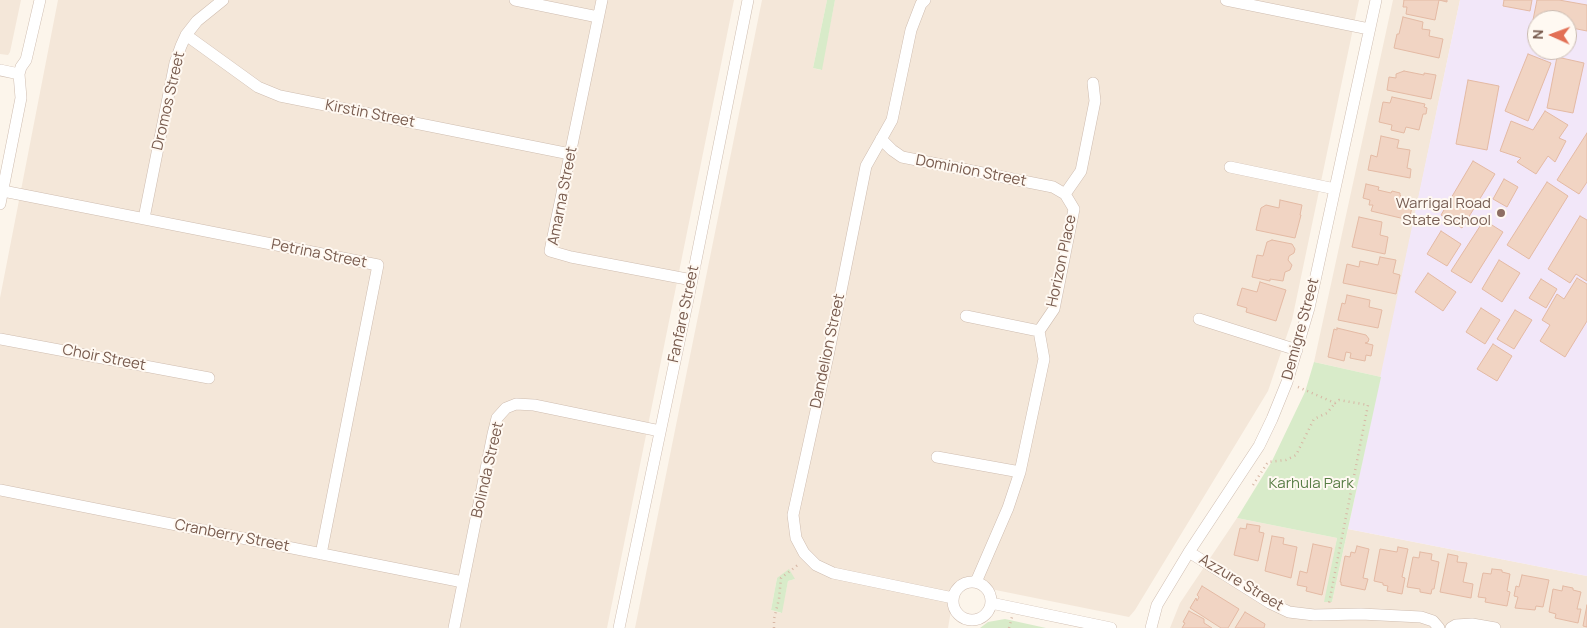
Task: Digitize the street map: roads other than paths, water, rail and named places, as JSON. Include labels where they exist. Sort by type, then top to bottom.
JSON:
[{"type":"street","points":[[0,204],[21,98],[19,74],[28,53],[40,0]]},
{"type":"street","name":"Dromos Street","points":[[144,218],[175,63],[186,35],[197,20],[210,8],[223,0]]},
{"type":"street","points":[[515,0],[598,17]]},
{"type":"street","name":"Amarna Street","points":[[602,0],[550,251],[571,257],[692,280]]},
{"type":"street","name":"Fanfare Street","points":[[619,628],[748,0]]},
{"type":"street","name":"Dandelion Street","points":[[924,0],[911,30],[892,120],[866,166],[828,356],[793,516],[796,538],[807,558],[816,565],[833,573],[954,598]]},
{"type":"street","points":[[1226,0],[1369,29]]},
{"type":"street","name":"Demigre Street","points":[[1151,628],[1157,605],[1189,552],[1259,446],[1287,382],[1309,308],[1376,0]]},
{"type":"street","name":"Kirstin Street","points":[[186,35],[258,87],[280,96],[570,154]]},
{"type":"street","points":[[0,70],[19,74]]},
{"type":"street","name":"Horizon Place","points":[[1039,331],[1054,309],[1074,209],[1066,194],[1081,172],[1095,101],[1093,83]]},
{"type":"street","name":"Dominion Street","points":[[881,139],[902,157],[1052,187],[1066,194]]},
{"type":"street","points":[[1230,167],[1335,189]]},
{"type":"street","name":"Petrina Street","points":[[2,191],[378,265],[321,554]]},
{"type":"street","points":[[966,316],[1039,331],[1044,358],[1020,472],[1008,508],[976,582]]},
{"type":"street","points":[[1199,319],[1296,350]]},
{"type":"street","name":"Choir Street","points":[[0,339],[209,378]]},
{"type":"street","name":"Bolinda Street","points":[[454,628],[493,434],[497,418],[506,408],[516,404],[534,405],[660,432]]},
{"type":"street","points":[[937,456],[1020,472]]},
{"type":"street","name":"Cranberry Street","points":[[0,490],[463,582]]},
{"type":"street","name":"Azzure Street","points":[[1189,552],[1270,603],[1290,612],[1314,615],[1361,614],[1421,617],[1433,621],[1439,628]]},
{"type":"street","points":[[976,582],[984,586],[988,591],[991,603],[986,614],[968,624],[954,607],[954,598],[957,590],[962,585],[976,582]]},
{"type":"street","points":[[991,603],[1112,628]]},
{"type":"street","points":[[1451,628],[1456,625],[1472,624],[1495,628]]},
{"type":"place","name":"Warrigal Road State School","points":[[1501,213]]},
{"type":"park label","name":"Karhula Park","points":[[1311,484]]}]
